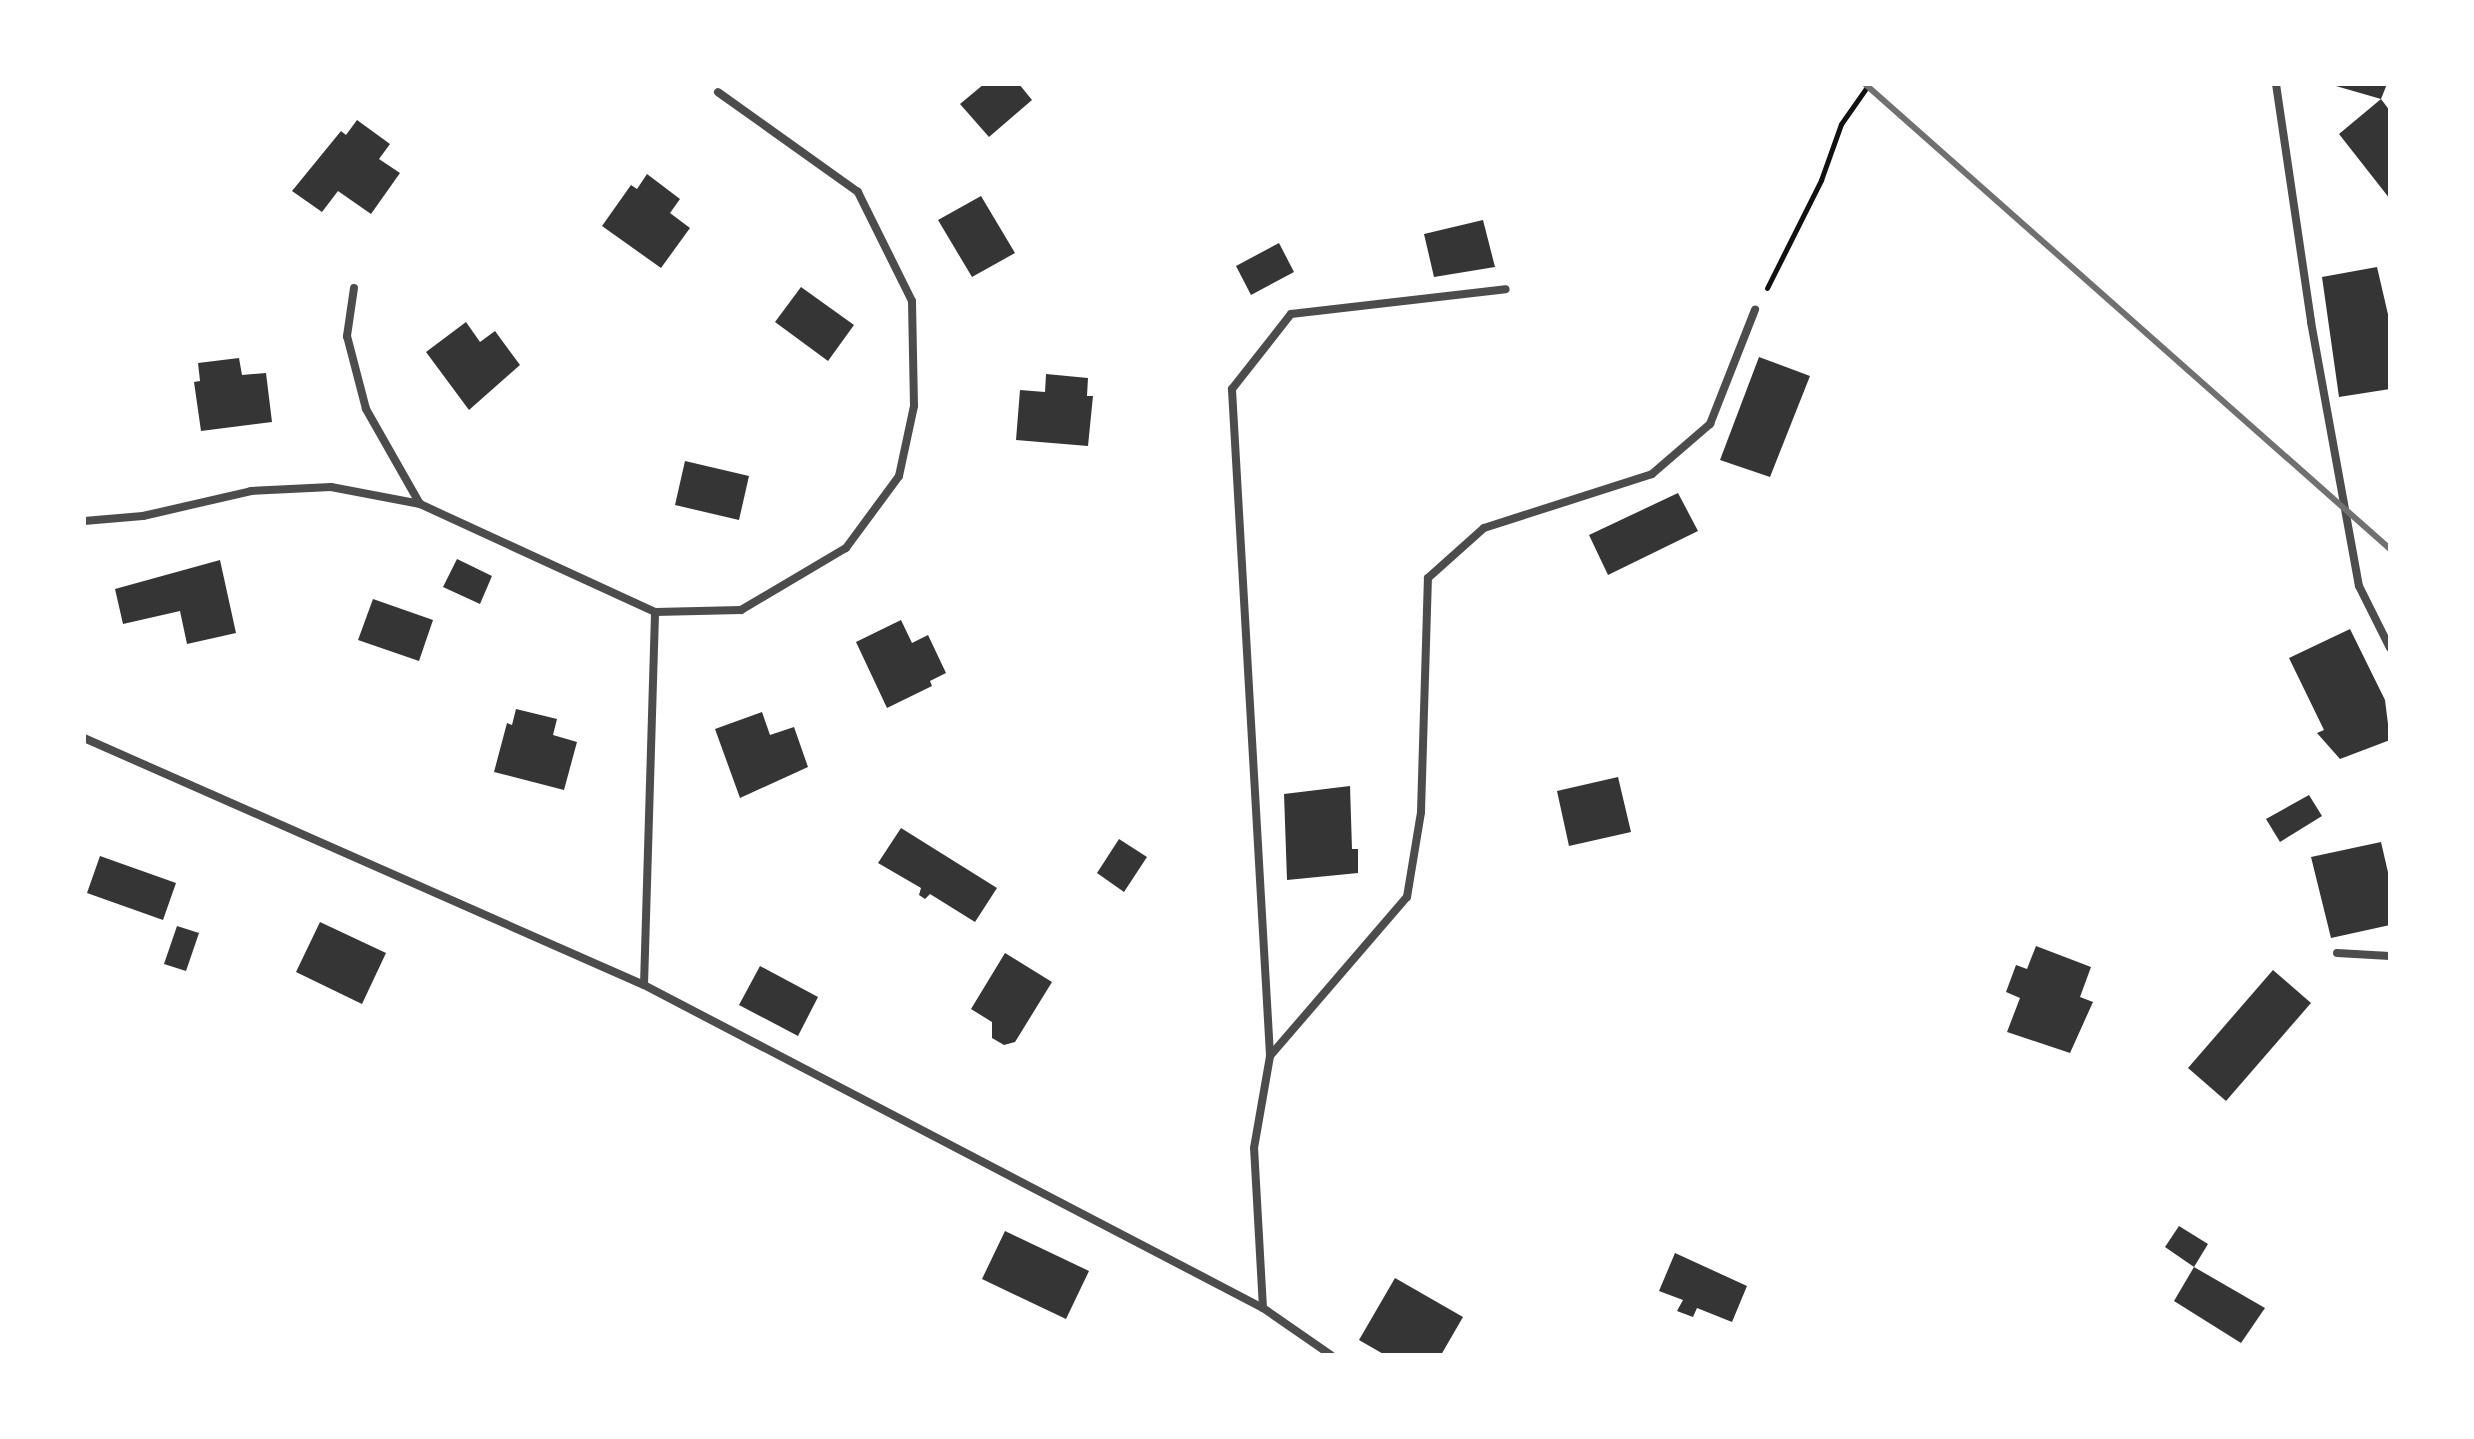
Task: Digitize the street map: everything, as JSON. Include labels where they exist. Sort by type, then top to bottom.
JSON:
[{"type":"street","points":[[2276,84],[2311,322],[2359,586],[2390,648]]},
{"type":"street","points":[[84,521],[143,516],[251,491],[331,487],[420,504],[655,612],[741,610],[846,548],[899,476],[914,406],[912,301],[858,192],[718,92]]},
{"type":"street","points":[[354,288],[347,336],[366,409],[420,504]]},
{"type":"street","points":[[1263,1308],[1254,1148],[1270,1056],[1232,389],[1291,314],[1506,289]]},
{"type":"street","points":[[1270,1056],[1407,897],[1421,812],[1428,578],[1484,528],[1652,474],[1710,424],[1755,310]]},
{"type":"street","points":[[644,985],[655,612]]},
{"type":"street","points":[[84,738],[644,985],[1263,1308],[1331,1355]]},
{"type":"street","points":[[2337,953],[2390,956]]},
{"type":"path","points":[[1755,310],[1821,180],[1841,124],[1869,84]]},
{"type":"building","points":[[984,84],[1019,84],[1032,100],[989,137],[960,104]]},
{"type":"building","points":[[2329,84],[2387,84],[2381,99]]},
{"type":"building","points":[[2381,99],[2390,111],[2390,199],[2339,134]]},
{"type":"building","points":[[357,120],[390,144],[379,159],[400,173],[371,214],[338,191],[322,212],[292,191],[341,131],[346,135]]},
{"type":"building","points":[[647,174],[680,199],[670,213],[690,228],[661,268],[602,226],[631,185],[637,189]]},
{"type":"building","points":[[981,196],[1015,253],[972,277],[938,220]]},
{"type":"building","points":[[1483,220],[1495,267],[1434,277],[1424,234]]},
{"type":"building","points":[[1279,243],[1294,272],[1251,295],[1236,266]]},
{"type":"building","points":[[2377,267],[2390,323],[2390,389],[2339,397],[2322,277]]},
{"type":"building","points":[[801,287],[854,325],[828,361],[775,322]]},
{"type":"building","points":[[466,322],[480,342],[495,331],[520,365],[469,410],[426,352]]},
{"type":"building","points":[[1759,357],[1810,376],[1770,477],[1720,460]]},
{"type":"building","points":[[239,358],[242,375],[266,373],[272,422],[201,431],[194,382],[200,381],[198,363]]},
{"type":"building","points":[[1046,374],[1088,378],[1087,396],[1093,396],[1088,446],[1016,440],[1020,390],[1045,392]]},
{"type":"building","points":[[685,461],[749,476],[739,520],[675,505]]},
{"type":"building","points":[[1678,493],[1698,531],[1608,575],[1589,535]]},
{"type":"building","points":[[457,559],[492,576],[480,604],[443,587]]},
{"type":"building","points":[[220,560],[236,633],[187,644],[180,611],[123,624],[115,589]]},
{"type":"building","points":[[373,599],[433,620],[419,661],[358,640]]},
{"type":"building","points":[[901,620],[912,643],[928,635],[946,673],[930,681],[932,686],[887,708],[856,642]]},
{"type":"building","points":[[2350,629],[2385,700],[2390,740],[2340,759],[2317,733],[2324,730],[2289,658]]},
{"type":"building","points":[[516,709],[557,719],[553,735],[577,742],[564,790],[494,772],[507,723],[512,725]]},
{"type":"building","points":[[762,712],[770,735],[794,727],[808,767],[740,798],[715,729]]},
{"type":"building","points":[[1618,777],[1631,832],[1569,846],[1557,791]]},
{"type":"building","points":[[1350,786],[1352,849],[1358,849],[1358,873],[1287,880],[1284,794]]},
{"type":"building","points":[[2309,795],[2322,816],[2280,842],[2266,819]]},
{"type":"building","points":[[901,828],[997,888],[975,922],[930,894],[925,899],[919,895],[921,888],[878,863]]},
{"type":"building","points":[[1119,839],[1147,857],[1124,892],[1097,873]]},
{"type":"building","points":[[2381,842],[2390,881],[2390,925],[2331,938],[2311,857]]},
{"type":"building","points":[[100,856],[176,883],[163,920],[87,893]]},
{"type":"building","points":[[320,922],[386,953],[362,1004],[296,972]]},
{"type":"building","points":[[177,926],[199,933],[186,971],[164,964]]},
{"type":"building","points":[[2036,946],[2091,967],[2080,997],[2093,1002],[2070,1053],[2007,1032],[2020,998],[2006,992],[2016,965],[2027,969]]},
{"type":"building","points":[[1005,953],[1052,982],[1015,1042],[1004,1045],[992,1038],[992,1022],[971,1009]]},
{"type":"building","points":[[760,966],[818,997],[798,1036],[739,1005]]},
{"type":"building","points":[[2273,970],[2311,1003],[2226,1101],[2188,1068]]},
{"type":"building","points":[[2179,1226],[2208,1244],[2194,1267],[2165,1247]]},
{"type":"building","points":[[1005,1231],[1089,1271],[1066,1319],[982,1279]]},
{"type":"building","points":[[1675,1253],[1747,1286],[1732,1322],[1697,1308],[1693,1317],[1677,1311],[1683,1300],[1659,1291]]},
{"type":"building","points":[[2194,1267],[2265,1308],[2241,1343],[2174,1301]]},
{"type":"building","points":[[1395,1278],[1463,1317],[1441,1355],[1385,1355],[1359,1340]]},
{"type":"railway","points":[[1865,84],[2390,549]]}]
